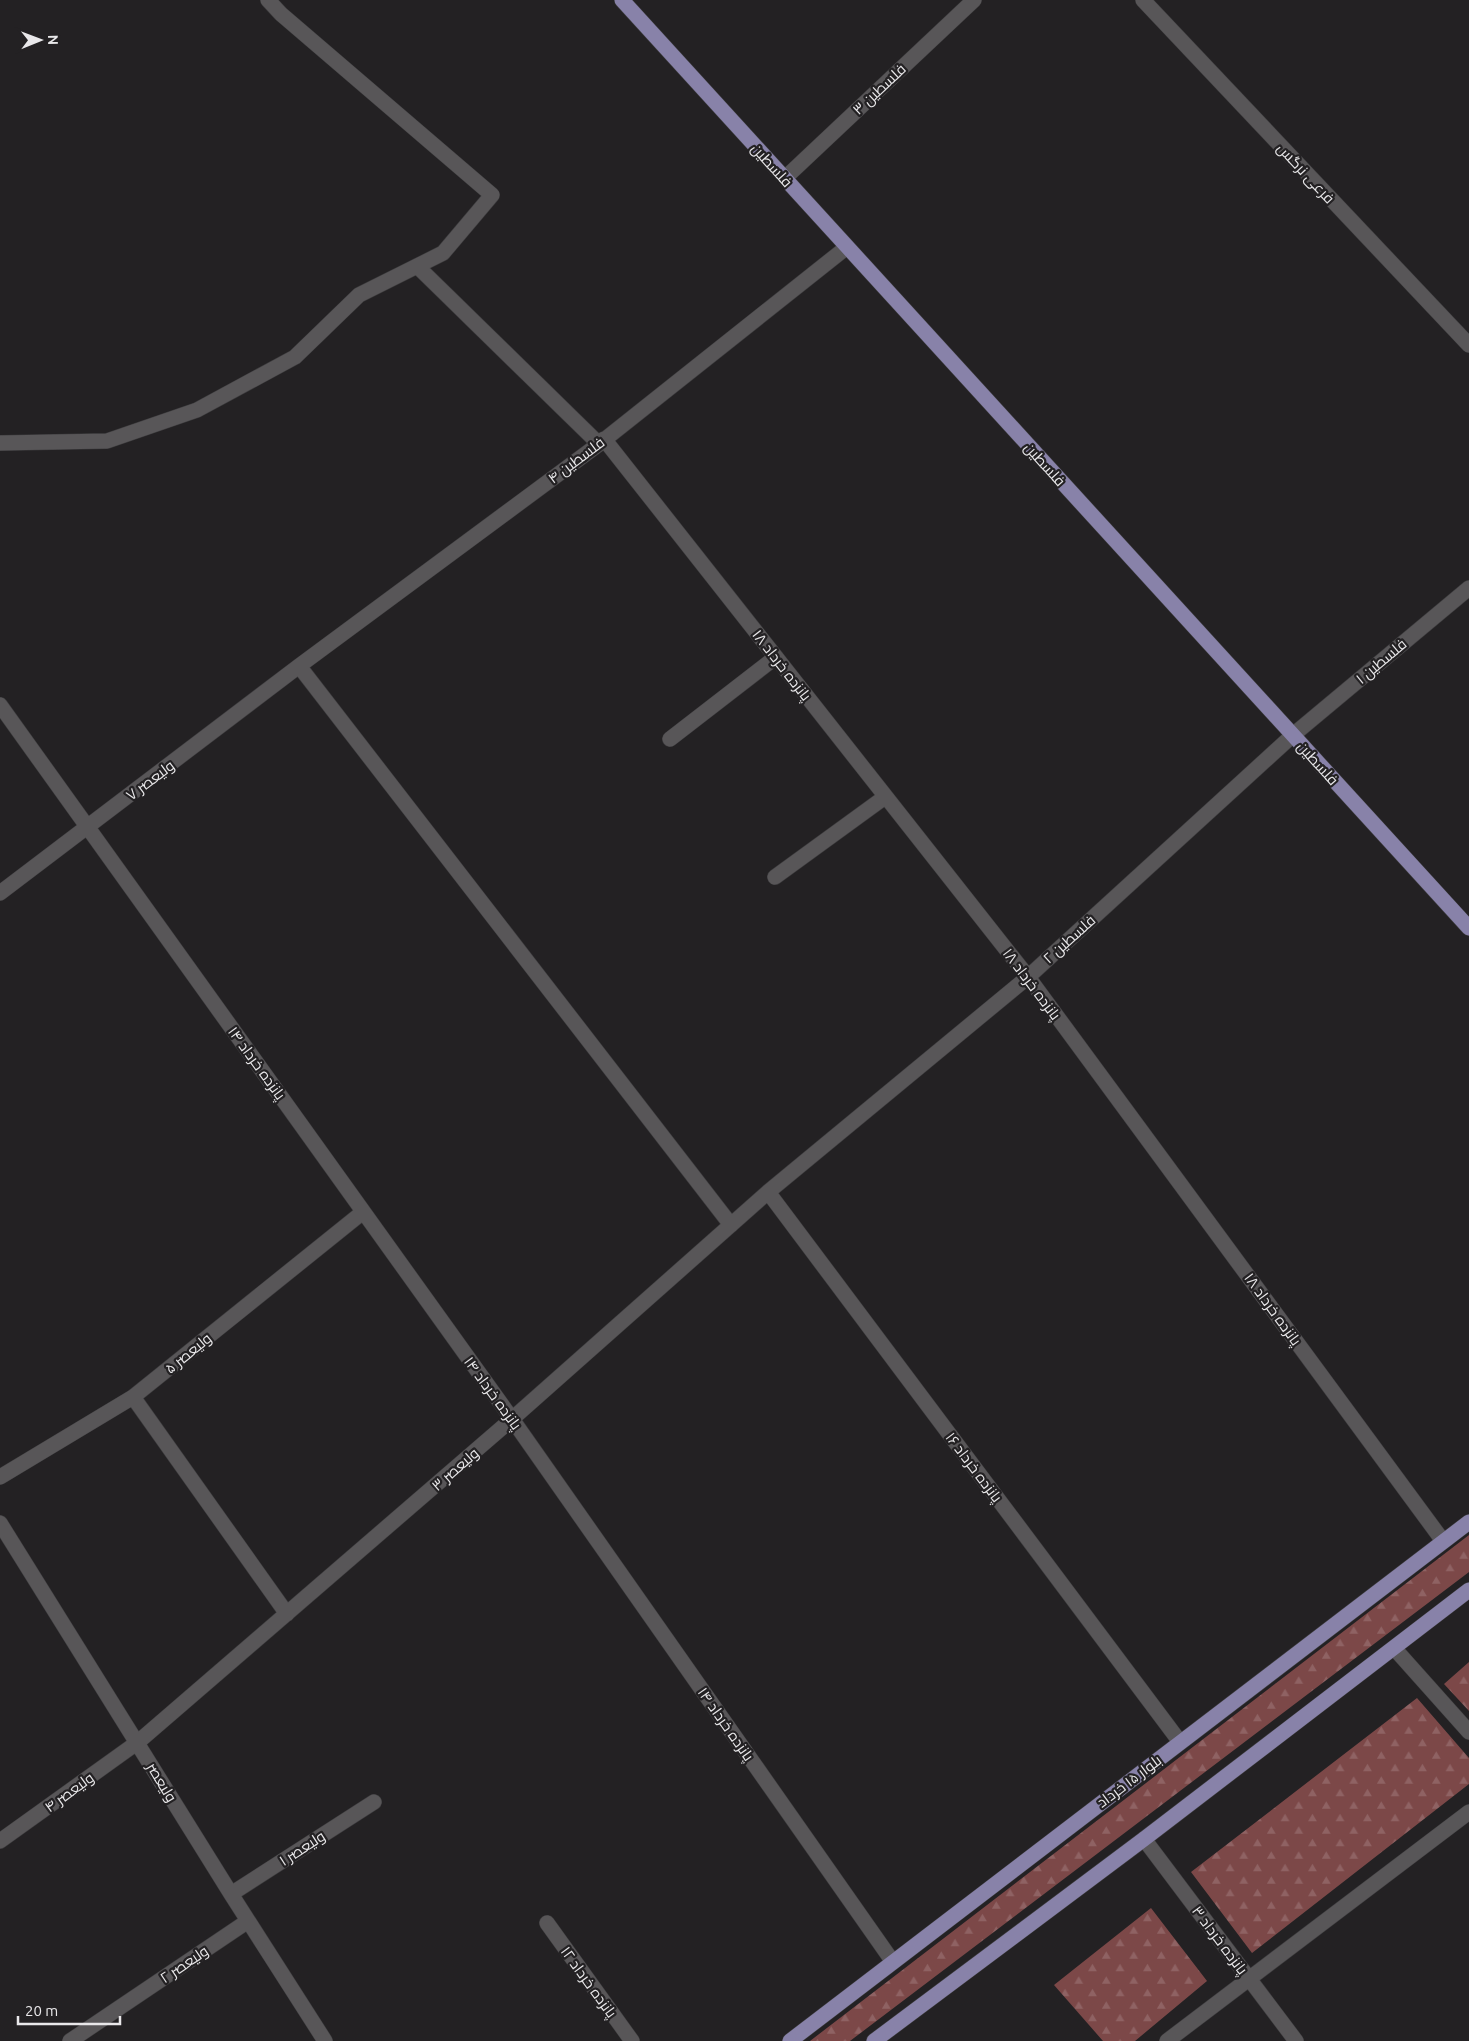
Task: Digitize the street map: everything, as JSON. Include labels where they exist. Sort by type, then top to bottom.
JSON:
[{"type":"main road","name":"فلسطین","points":[[622,0],[1469,928]]},
{"type":"main road","name":"بلوار ۱۵ خرداد","points":[[790,2041],[1469,1522]]},
{"type":"main road","points":[[874,2041],[1144,1839],[1469,1590]]},
{"type":"street","points":[[0,443],[107,441],[197,410],[295,357],[359,295],[443,253],[492,195],[281,14],[268,0]]},
{"type":"street","name":"فلسطین ۳","points":[[785,178],[974,0]]},
{"type":"street","name":"فرعی نرگس","points":[[1143,0],[1469,345]]},
{"type":"street","name":"فلسطین ۴","points":[[299,666],[601,442],[847,247]]},
{"type":"street","name":"پانزده خرداد ۱۸","points":[[417,266],[601,442],[776,657],[1028,977],[1444,1541]]},
{"type":"street","name":"فلسطین ۱","points":[[1293,735],[1469,588]]},
{"type":"street","points":[[670,739],[776,657]]},
{"type":"street","points":[[299,666],[731,1224]]},
{"type":"street","name":"ولیعصر ۷","points":[[0,893],[299,666]]},
{"type":"street","name":"پانزده خرداد ۱۴","points":[[0,705],[512,1419],[893,1962]]},
{"type":"street","name":"فلسطین ۲","points":[[768,1192],[1028,977],[1293,735]]},
{"type":"street","points":[[775,876],[885,796]]},
{"type":"street","name":"ولیعصر ۳","points":[[138,1742],[512,1419],[768,1192]]},
{"type":"street","name":"پانزده خرداد ۱۶","points":[[768,1192],[1180,1742]]},
{"type":"street","name":"ولیعصر ۵","points":[[0,1477],[133,1397],[363,1212]]},
{"type":"street","points":[[133,1397],[287,1614]]},
{"type":"street","name":"ولیعصر","points":[[0,1523],[325,2041]]},
{"type":"street","points":[[1394,1648],[1469,1732]]},
{"type":"street","name":"ولیعصر ۴","points":[[0,1841],[138,1742]]},
{"type":"street","name":"ولیعصر ۱","points":[[231,1894],[374,1802]]},
{"type":"street","points":[[1167,2041],[1469,1812]]},
{"type":"street","name":"پانزده خرداد ۳","points":[[1144,1839],[1296,2041]]},
{"type":"street","name":"ولیعصر ۲","points":[[70,2041],[248,1921]]},
{"type":"street","name":"پانزده خرداد ۱۲","points":[[547,1923],[632,2041]]},
{"type":"green space","points":[[1469,1535],[1469,1572],[850,2041],[810,2041]]},
{"type":"green space","points":[[1469,1662],[1469,1711],[1444,1684]]},
{"type":"green space","points":[[1417,1698],[1469,1758],[1469,1784],[1252,1953],[1191,1872]]},
{"type":"green space","points":[[1151,1908],[1207,1981],[1135,2041],[1103,2041],[1054,1985]]}]
